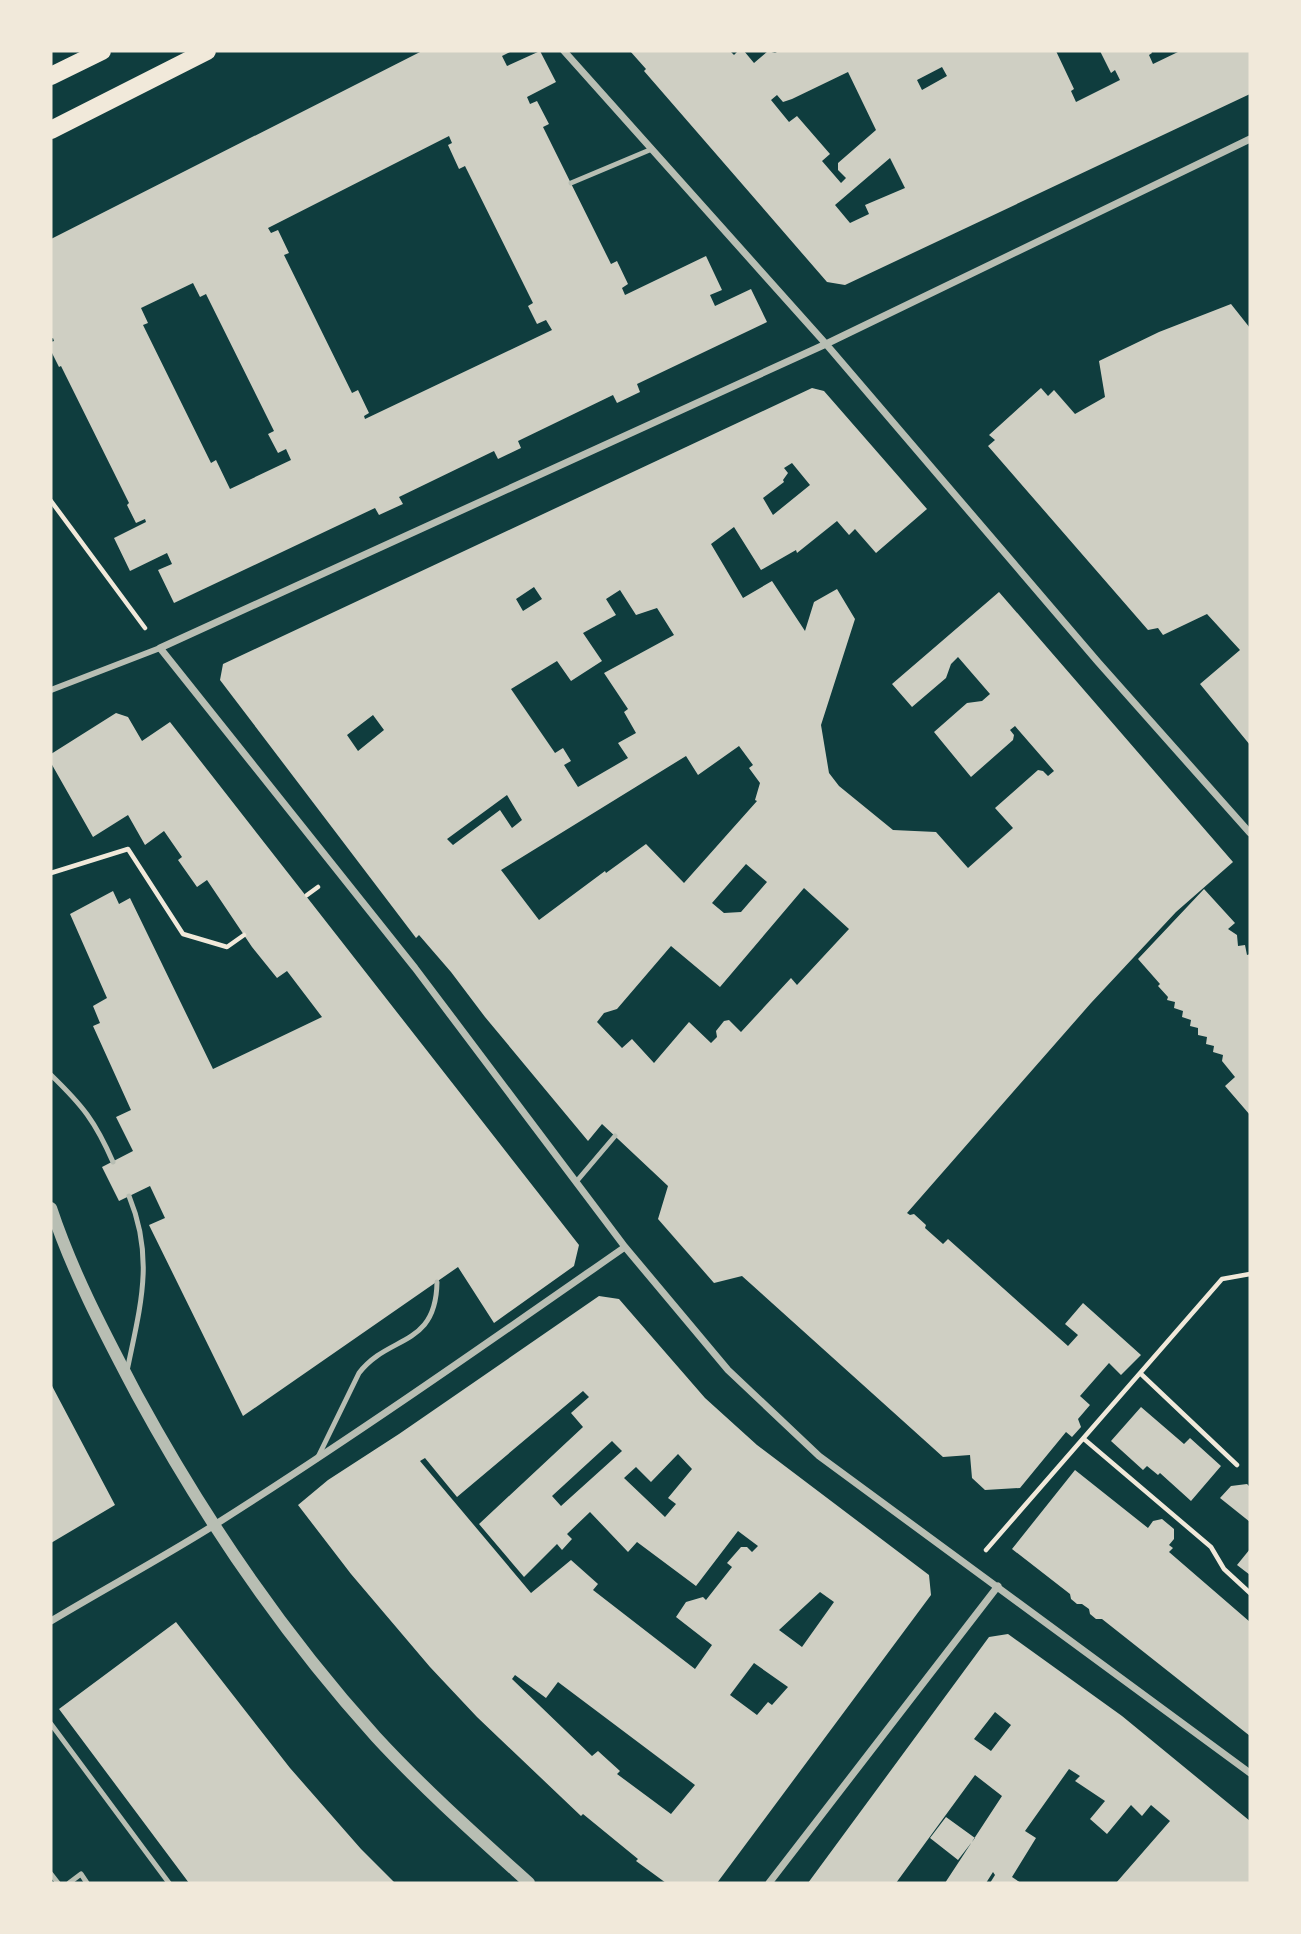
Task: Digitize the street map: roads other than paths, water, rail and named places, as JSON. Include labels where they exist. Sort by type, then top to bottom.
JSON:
[{"type":"main road","points":[[51,76],[102,51]]},
{"type":"main road","points":[[51,130],[207,51]]},
{"type":"street","points":[[564,51],[825,344],[1098,662],[1250,832]]},
{"type":"street","points":[[51,690],[160,648],[825,344],[1250,139]]},
{"type":"street","points":[[160,648],[415,968],[625,1247],[728,1370],[820,1456],[1250,1773]]},
{"type":"street","points":[[51,1208],[84,1294],[173,1460],[213,1526],[282,1624],[377,1738],[453,1815],[529,1883]]},
{"type":"street","points":[[51,1620],[213,1526],[393,1408],[625,1247]]},
{"type":"street","points":[[769,1883],[998,1586]]},
{"type":"lane","points":[[571,183],[652,149]]},
{"type":"lane","points":[[51,1075],[79,1101],[97,1127],[113,1162]]},
{"type":"lane","points":[[576,1182],[615,1136]]},
{"type":"lane","points":[[126,1374],[144,1289],[144,1251],[129,1196]]},
{"type":"lane","points":[[317,1458],[359,1373],[374,1359],[402,1343],[423,1326],[435,1306],[437,1282]]},
{"type":"lane","points":[[51,1724],[169,1883]]},
{"type":"lane","points":[[51,1874],[58,1883]]},
{"type":"lane","points":[[69,1883],[81,1874],[87,1883]]}]
